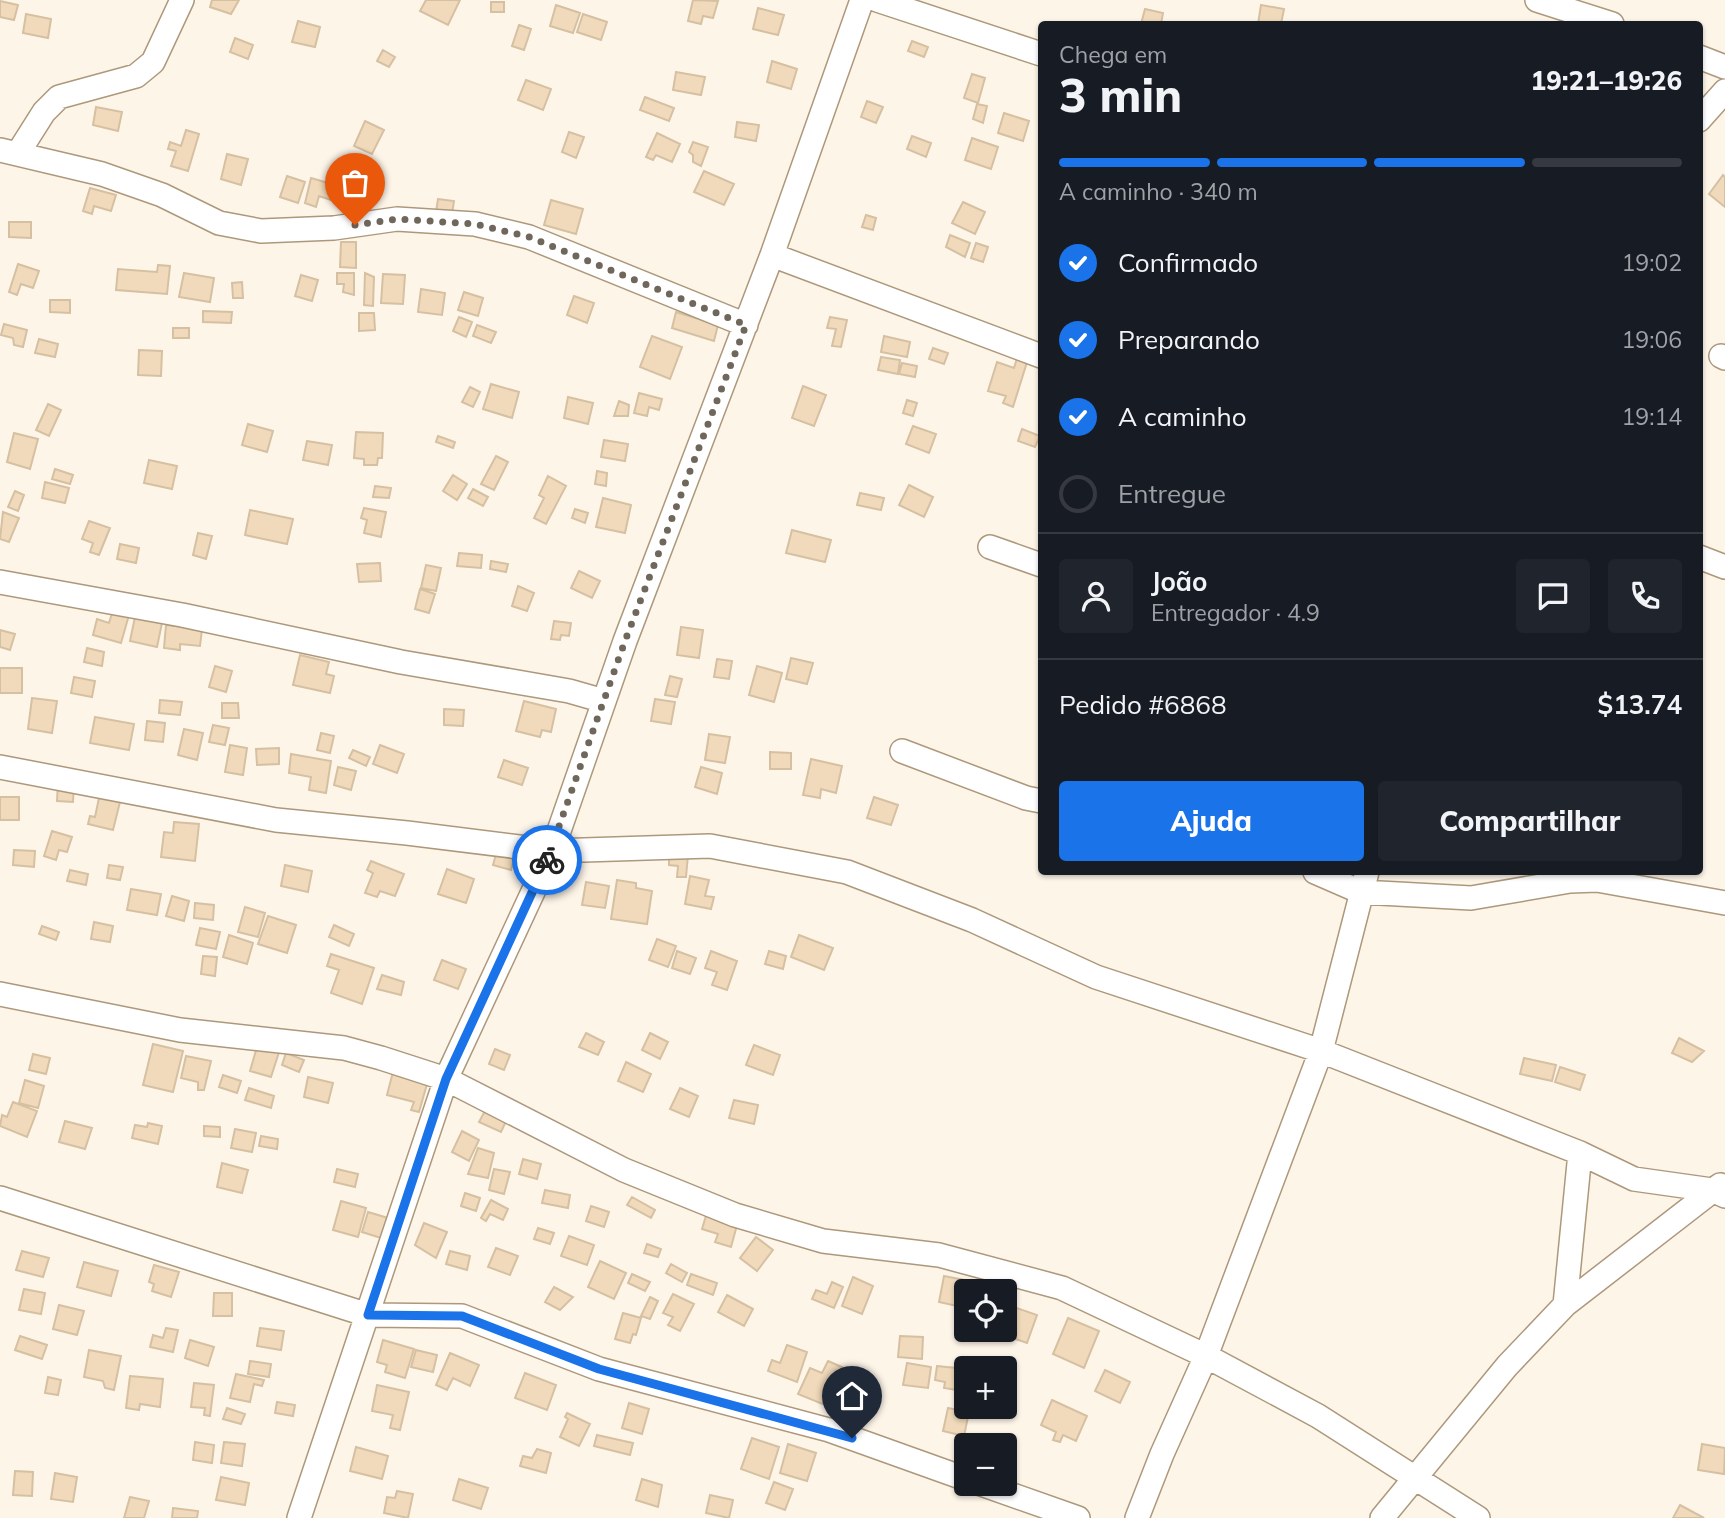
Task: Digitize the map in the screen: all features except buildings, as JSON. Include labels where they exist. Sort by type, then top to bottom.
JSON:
[{"type":"street","points":[[182,0],[153,62],[136,76],[60,97],[9,152],[103,174],[162,195],[219,223],[261,232],[334,228],[397,219],[475,224],[529,237],[746,325]]},
{"type":"street","points":[[299,1518],[446,1079],[552,851],[604,701],[772,255],[862,0]]},
{"type":"street","points":[[877,0],[1038,53]]},
{"type":"street","points":[[1537,0],[1603,21]]},
{"type":"street","points":[[1703,58],[1725,66]]},
{"type":"street","points":[[1703,116],[1725,91]]},
{"type":"street","points":[[772,255],[1038,355]]},
{"type":"street","points":[[990,547],[1038,564]]},
{"type":"street","points":[[1703,559],[1725,567]]},
{"type":"street","points":[[0,582],[182,615],[401,662],[569,691],[604,701]]},
{"type":"street","points":[[902,751],[1038,800]]},
{"type":"street","points":[[0,767],[276,820],[552,851],[710,846],[846,872],[972,920],[1096,976],[1321,1051],[1580,1153],[1634,1179],[1721,1189]]},
{"type":"street","points":[[1330,875],[1471,898],[1570,881],[1597,880],[1725,904]]},
{"type":"street","points":[[1136,1518],[1206,1356],[1321,1051],[1364,882]]},
{"type":"street","points":[[0,994],[180,1030],[344,1048],[446,1079],[624,1170],[735,1215],[823,1241],[939,1255],[1062,1289],[1206,1356],[1318,1416],[1478,1518]]},
{"type":"street","points":[[1564,1305],[1580,1153]]},
{"type":"street","points":[[1382,1518],[1507,1366],[1564,1305],[1721,1189]]},
{"type":"street","points":[[0,1198],[368,1315],[462,1316],[599,1369],[829,1430],[954,1475]]},
{"type":"street","points":[[1016,1496],[1078,1518]]},
{"type":"way so far","points":[[355,225],[397,219],[475,224],[529,237],[746,325],[625,641],[547,860]]},
{"type":"route","points":[[547,860],[446,1079],[368,1315],[462,1316],[599,1369],[852,1438]]}]
